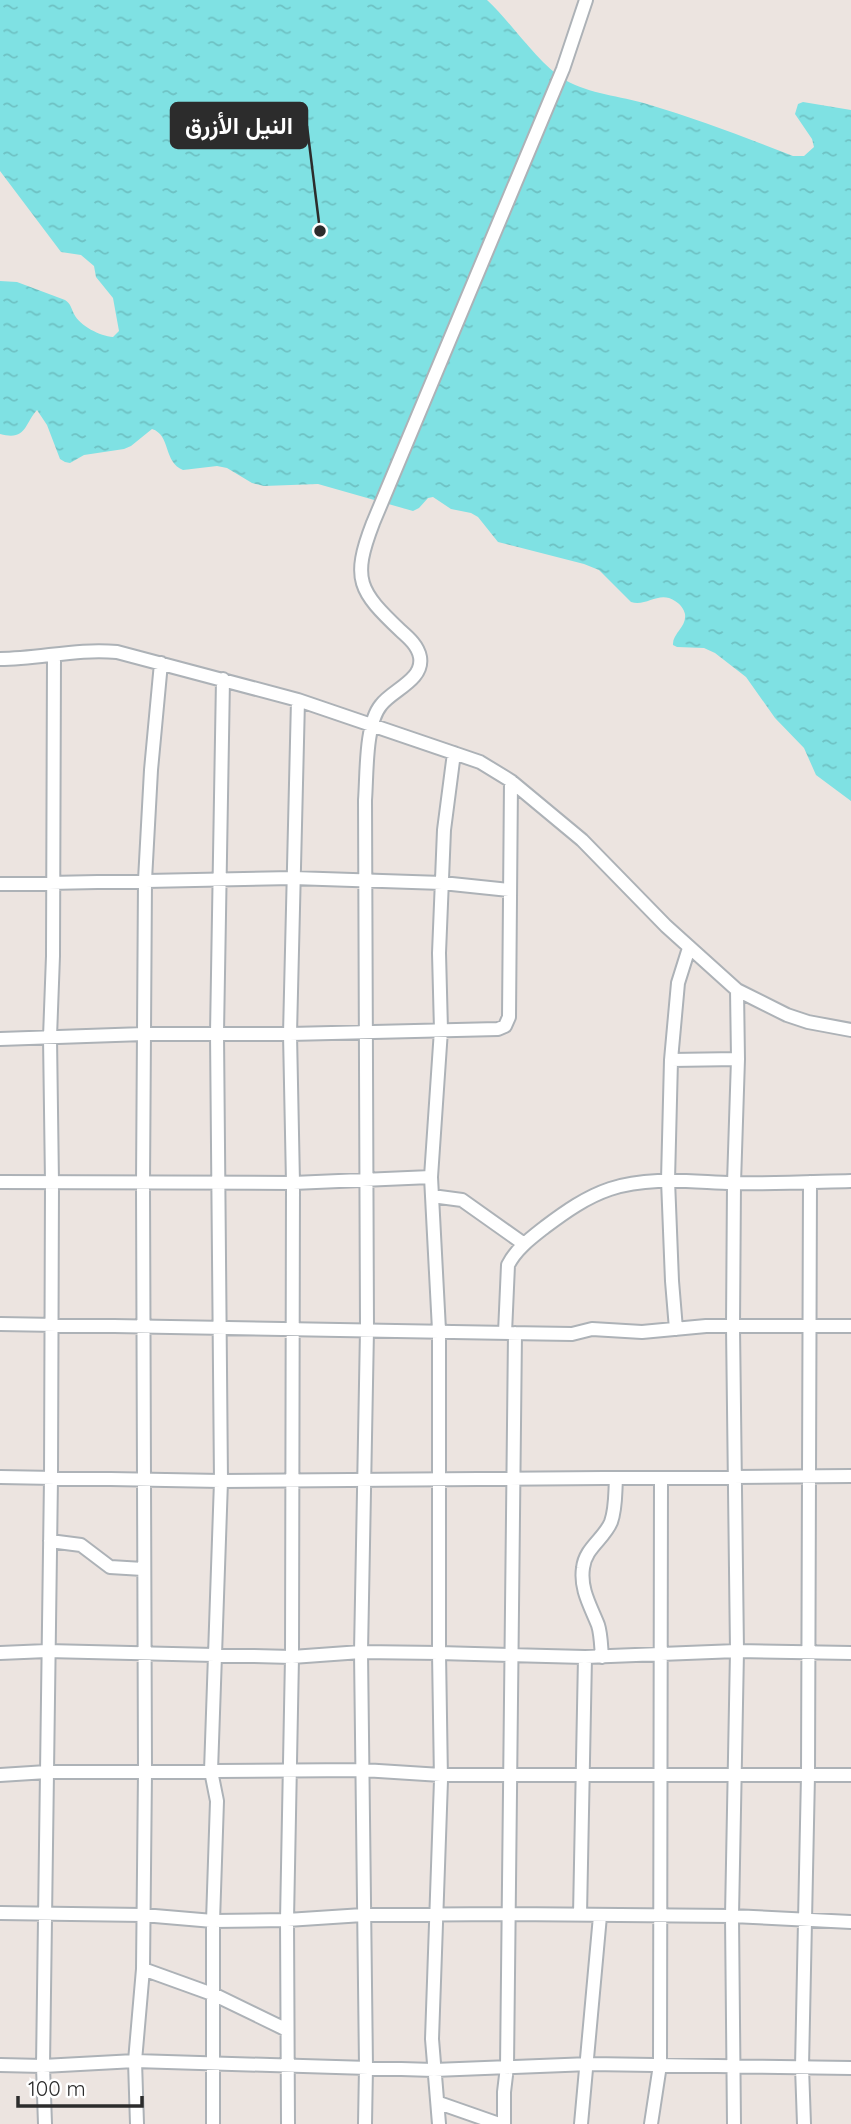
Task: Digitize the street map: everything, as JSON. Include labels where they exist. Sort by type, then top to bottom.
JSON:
[{"type":"street","points":[[365,2124],[361,1652],[367,1330],[365,800],[372,724],[379,706],[411,679],[420,664],[420,656],[411,640],[372,603],[361,580],[363,554],[373,523],[563,69],[586,0]]},
{"type":"street","points":[[0,659],[96,650],[117,652],[298,700],[480,762],[511,781],[582,840],[689,948],[737,990],[787,1015],[851,1030]]},
{"type":"street","points":[[45,2124],[43,2066],[51,1478],[50,1037],[54,882],[54,656]]},
{"type":"street","points":[[137,2124],[135,2061],[143,1969],[145,1772],[145,880],[151,770],[161,663]]},
{"type":"street","points":[[213,2124],[216,1801],[211,1771],[220,1482],[217,1033],[223,680]]},
{"type":"street","points":[[288,2124],[286,1920],[291,1772],[293,1183],[290,1034],[298,700]]},
{"type":"street","points":[[439,2124],[432,2039],[441,1775],[439,1331],[431,1177],[441,1030],[439,953],[444,830],[454,753]]},
{"type":"street","points":[[0,1039],[144,1034],[498,1029],[505,1026],[509,1017],[511,781]]},
{"type":"street","points":[[0,884],[293,878],[442,884],[509,890]]},
{"type":"street","points":[[676,1329],[671,1281],[668,1180],[671,1060],[678,983],[689,948]]},
{"type":"street","points":[[734,2124],[732,1916],[737,1651],[733,1327],[737,990]]},
{"type":"street","points":[[671,1060],[738,1059]]},
{"type":"street","points":[[0,1182],[293,1183],[431,1177]]},
{"type":"street","points":[[439,2103],[501,2124],[508,2067],[507,1914],[514,1480],[508,1265],[524,1244],[568,1210],[597,1193],[620,1186],[668,1180],[734,1183],[851,1181]]},
{"type":"street","points":[[804,2124],[802,2067],[808,1775],[810,1182]]},
{"type":"street","points":[[432,1196],[462,1200],[524,1244]]},
{"type":"street","points":[[0,1324],[572,1334],[592,1329],[642,1332],[733,1327],[851,1326]]},
{"type":"street","points":[[0,1477],[220,1482],[851,1476]]},
{"type":"street","points":[[652,2124],[660,2065],[661,1478]]},
{"type":"street","points":[[602,1657],[599,1627],[584,1596],[582,1574],[583,1563],[590,1550],[610,1524],[615,1508],[616,1479]]},
{"type":"street","points":[[50,1541],[81,1545],[110,1567],[143,1569]]},
{"type":"street","points":[[0,1653],[47,1651],[292,1657],[361,1652],[602,1657],[737,1651],[851,1653]]},
{"type":"street","points":[[580,1915],[585,1657]]},
{"type":"street","points":[[0,1775],[47,1772],[363,1770],[441,1775],[851,1775]]},
{"type":"street","points":[[0,1913],[143,1915],[213,1921],[286,1920],[363,1914],[507,1914],[732,1916],[851,1922]]},
{"type":"street","points":[[581,2124],[600,1916]]},
{"type":"street","points":[[143,1969],[215,1995],[287,2030]]},
{"type":"street","points":[[0,2065],[215,2061],[434,2070],[588,2065],[851,2068]]},
{"type":"water","points":[[0,0],[487,0],[535,54],[565,80],[595,92],[684,116],[793,156],[804,156],[814,147],[812,139],[795,114],[798,104],[803,102],[851,110],[851,801],[816,775],[804,748],[775,718],[746,677],[715,653],[704,648],[673,645],[684,623],[685,614],[680,605],[669,598],[631,602],[599,570],[498,542],[478,517],[451,509],[433,497],[413,511],[318,484],[264,486],[217,466],[183,470],[172,461],[162,437],[152,429],[124,449],[84,455],[70,463],[65,462],[60,459],[47,425],[37,410],[20,433],[9,436],[0,434],[0,281],[17,282],[65,300],[81,323],[97,332],[113,337],[119,331],[113,298],[96,277],[94,266],[81,255],[61,252],[0,171]]},
{"type":"place","name":"النيل الأزرق","points":[[320,231]]}]
